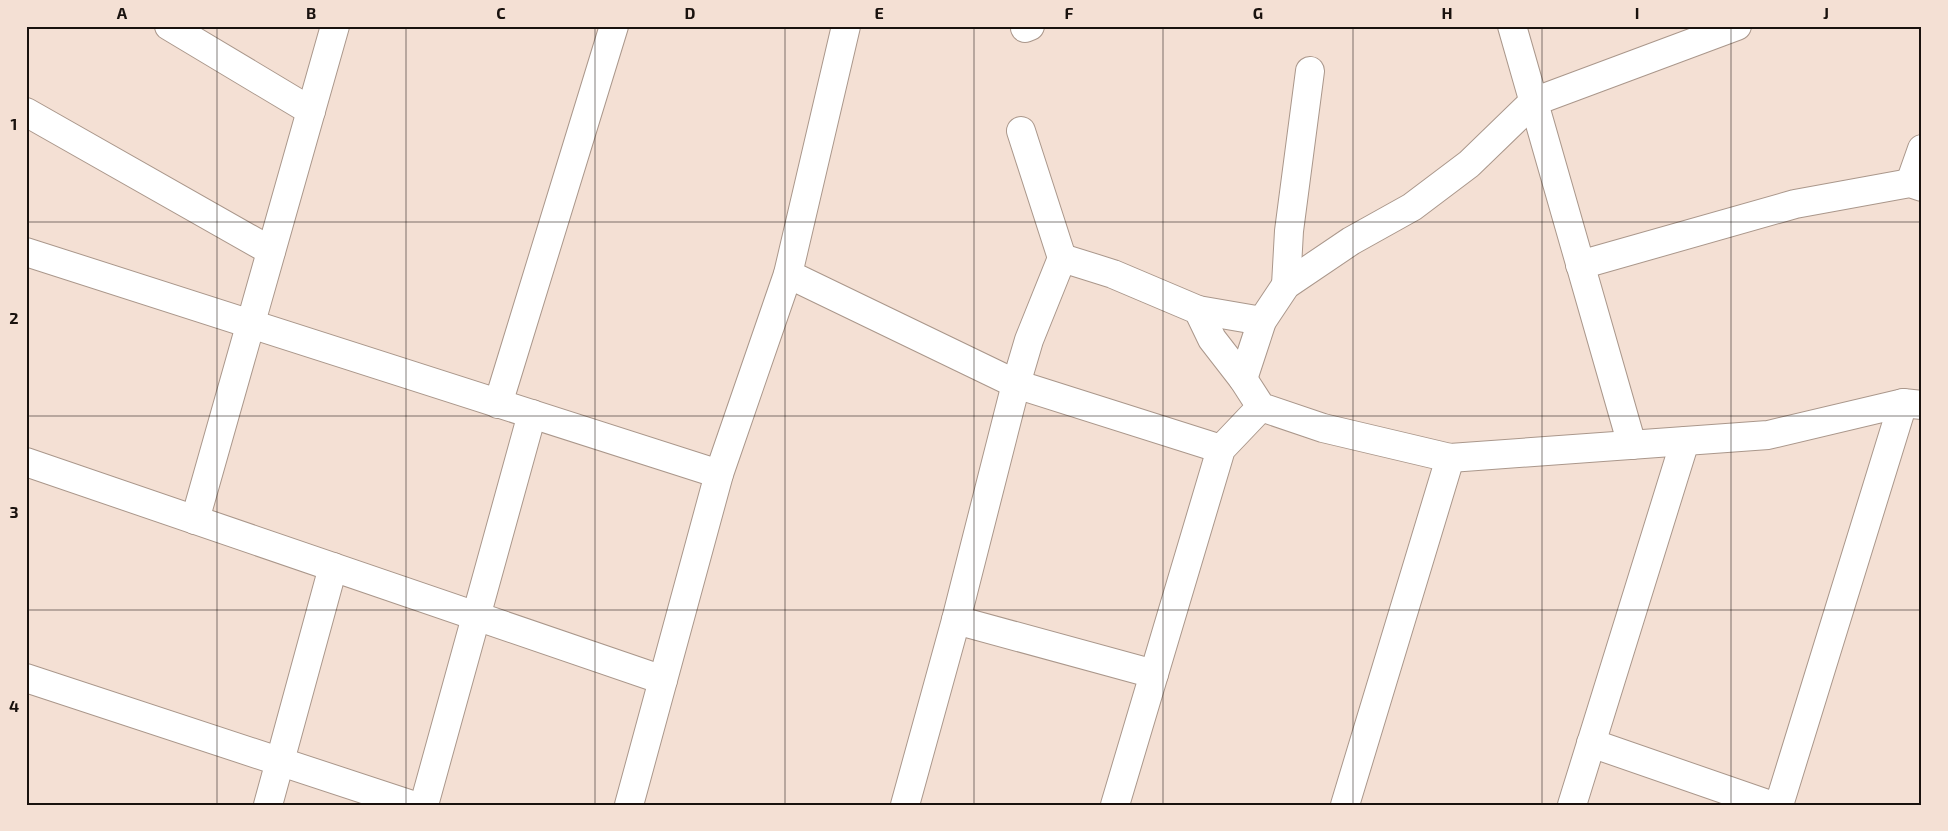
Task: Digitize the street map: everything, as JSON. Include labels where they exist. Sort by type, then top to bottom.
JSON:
[{"type":"street","points":[[169,26],[311,111]]},
{"type":"street","points":[[195,520],[335,26]]},
{"type":"street","points":[[498,404],[614,26]]},
{"type":"street","points":[[629,805],[718,474],[788,274],[846,26]]},
{"type":"street","points":[[1512,26],[1632,444]]},
{"type":"street","points":[[1243,379],[1262,321],[1286,284],[1351,240],[1412,206],[1469,164],[1534,102],[1737,26]]},
{"type":"street","points":[[1286,284],[1289,231],[1310,71]]},
{"type":"street","points":[[26,112],[271,250]]},
{"type":"street","points":[[905,805],[956,620],[1016,384],[1029,340],[1062,258],[1021,131]]},
{"type":"street","points":[[1580,264],[1795,204],[1916,185],[1922,149]]},
{"type":"street","points":[[26,252],[718,474]]},
{"type":"street","points":[[1062,258],[1114,274],[1198,310],[1262,321]]},
{"type":"street","points":[[788,274],[1016,384],[1221,449]]},
{"type":"street","points":[[1198,310],[1212,339],[1243,379],[1260,407],[1323,428],[1450,458],[1768,435],[1913,404]]},
{"type":"street","points":[[1780,805],[1913,404]]},
{"type":"street","points":[[1115,805],[1221,449],[1260,407]]},
{"type":"street","points":[[424,805],[532,414]]},
{"type":"street","points":[[1572,805],[1685,441]]},
{"type":"street","points":[[1344,805],[1450,458]]},
{"type":"street","points":[[26,462],[663,680]]},
{"type":"street","points":[[268,805],[333,566]]},
{"type":"street","points":[[956,620],[1154,674]]},
{"type":"street","points":[[26,678],[412,805]]},
{"type":"street","points":[[1591,743],[1770,805]]}]
